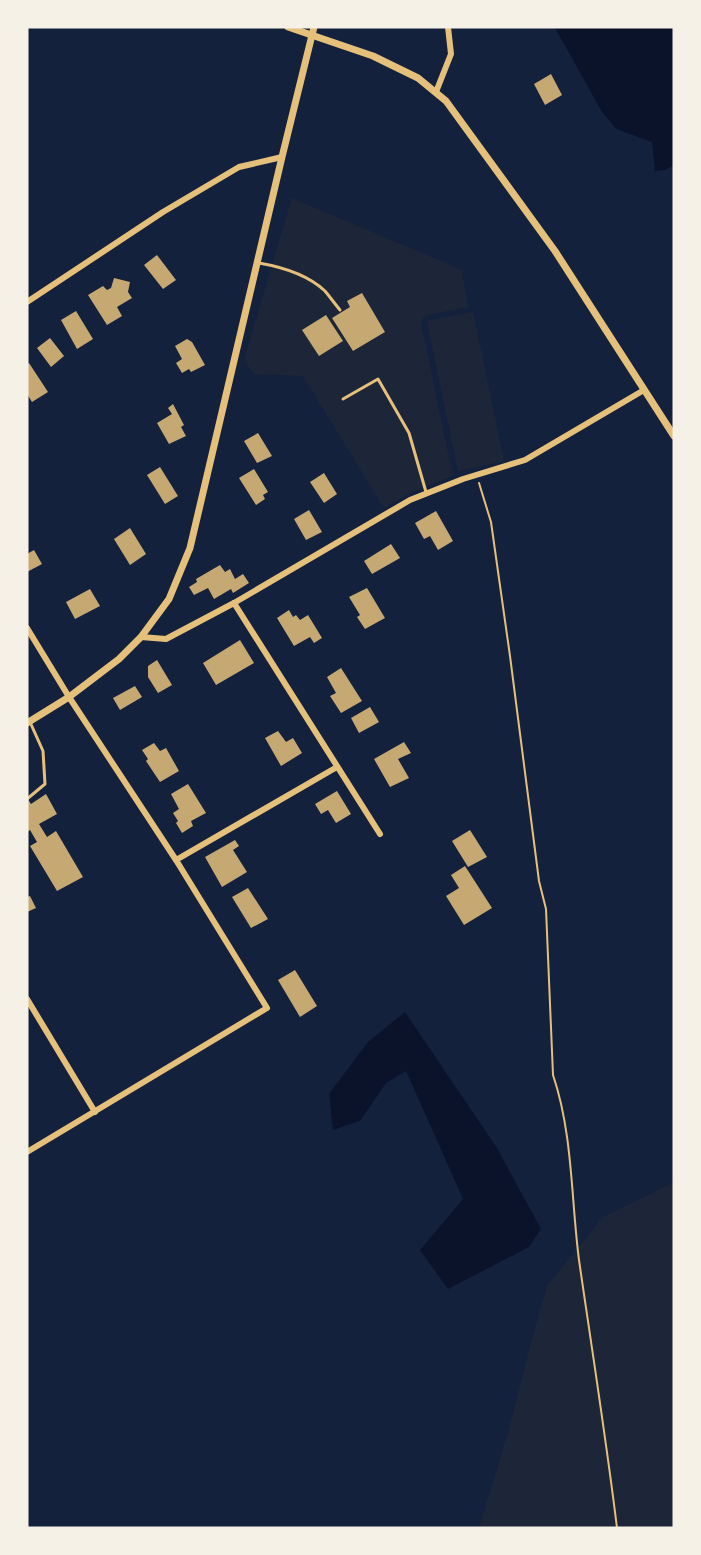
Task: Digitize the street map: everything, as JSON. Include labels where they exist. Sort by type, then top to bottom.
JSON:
[{"type":"street","points":[[288,27],[373,56],[418,78],[446,101],[555,251],[674,436]]},
{"type":"street","points":[[28,722],[69,697],[120,659],[141,637],[169,599],[190,548],[314,27]]},
{"type":"street","points":[[436,93],[451,54],[448,27]]},
{"type":"street","points":[[27,302],[163,212],[239,167],[282,157]]},
{"type":"street","points":[[141,637],[166,639],[234,603],[410,500],[463,479],[525,460],[644,390]]},
{"type":"street","points":[[234,603],[380,834]]},
{"type":"street","points":[[27,628],[69,697],[176,860],[267,1008],[27,1152]]},
{"type":"street","points":[[176,860],[337,767]]},
{"type":"street","points":[[27,999],[95,1112]]},
{"type":"lane","points":[[257,263],[287,268],[324,291],[340,310]]},
{"type":"lane","points":[[343,399],[378,379],[409,433],[427,493]]},
{"type":"lane","points":[[27,800],[45,784],[43,751],[28,722]]},
{"type":"path","points":[[478,480],[491,522],[539,880],[546,909],[553,1075],[560,1094],[572,1176],[579,1258],[617,1528]]},
{"type":"shaded area","points":[[674,27],[674,165],[665,170],[655,171],[652,142],[616,129],[602,112],[555,28]]},
{"type":"shaded area","points":[[292,198],[462,270],[468,307],[427,315],[423,317],[421,323],[454,475],[408,494],[384,508],[303,376],[254,374],[244,360]]},
{"type":"shaded area","points":[[473,312],[504,461],[458,471],[427,321]]},
{"type":"shaded area","points":[[405,1012],[497,1148],[541,1229],[529,1247],[448,1289],[420,1250],[463,1199],[406,1071],[386,1083],[360,1121],[333,1130],[329,1094],[368,1042]]},
{"type":"shaded area","points":[[674,1182],[674,1528],[479,1528],[509,1429],[547,1286],[603,1217]]},
{"type":"building","points":[[551,74],[562,95],[545,105],[534,84]]},
{"type":"building","points":[[157,255],[176,280],[163,289],[144,265]]},
{"type":"building","points":[[114,278],[130,282],[128,292],[132,298],[117,307],[122,316],[107,325],[88,295],[103,286],[107,290],[111,288]]},
{"type":"building","points":[[362,293],[385,332],[353,351],[332,318],[350,307],[347,301]]},
{"type":"building","points":[[76,311],[93,339],[77,349],[61,320]]},
{"type":"building","points":[[326,315],[343,341],[319,356],[302,330]]},
{"type":"building","points":[[50,338],[64,356],[51,367],[37,348]]},
{"type":"building","points":[[187,339],[192,342],[205,365],[191,372],[189,369],[182,373],[176,363],[182,359],[175,346]]},
{"type":"building","points":[[29,363],[48,392],[32,402],[27,394],[27,364]]},
{"type":"building","points":[[173,404],[184,425],[181,427],[186,436],[169,444],[157,423],[172,414],[168,408]]},
{"type":"building","points":[[258,433],[272,456],[257,463],[244,441]]},
{"type":"building","points":[[160,467],[178,496],[165,504],[147,475]]},
{"type":"building","points":[[254,469],[268,492],[263,495],[265,499],[256,505],[239,478]]},
{"type":"building","points":[[324,473],[337,494],[324,503],[310,482]]},
{"type":"building","points":[[309,510],[322,532],[306,540],[294,519]]},
{"type":"building","points":[[436,511],[453,541],[438,550],[430,536],[424,539],[415,523]]},
{"type":"building","points":[[130,528],[146,554],[130,565],[114,539]]},
{"type":"building","points":[[391,544],[400,558],[372,574],[364,561]]},
{"type":"building","points":[[34,550],[42,564],[27,572],[27,554]]},
{"type":"building","points":[[220,565],[225,572],[230,569],[235,579],[243,574],[249,583],[233,593],[231,589],[214,599],[208,588],[194,595],[189,587],[197,582],[196,579]]},
{"type":"building","points":[[367,588],[385,618],[365,629],[349,597]]},
{"type":"building","points":[[90,589],[100,606],[75,619],[66,602]]},
{"type":"building","points":[[289,610],[293,617],[296,615],[300,620],[308,615],[322,638],[314,643],[310,637],[294,646],[277,618]]},
{"type":"building","points":[[240,640],[254,663],[216,685],[203,663]]},
{"type":"building","points":[[157,660],[172,685],[158,693],[148,677],[148,666]]},
{"type":"building","points":[[341,668],[362,701],[341,713],[330,696],[336,693],[327,677]]},
{"type":"building","points":[[135,686],[142,697],[120,710],[113,698]]},
{"type":"building","points":[[370,707],[379,722],[359,733],[351,718]]},
{"type":"building","points":[[278,731],[286,742],[293,738],[302,753],[281,766],[265,738]]},
{"type":"building","points":[[404,742],[411,753],[398,759],[409,778],[390,787],[374,759]]},
{"type":"building","points":[[154,743],[160,751],[166,748],[179,771],[160,782],[146,761],[148,759],[142,750]]},
{"type":"building","points":[[188,784],[206,813],[191,821],[193,826],[182,833],[173,813],[179,809],[171,794]]},
{"type":"building","points":[[337,791],[351,814],[336,823],[328,810],[321,814],[315,804]]},
{"type":"building","points":[[46,794],[57,814],[39,824],[47,837],[56,831],[83,877],[57,891],[30,846],[37,842],[30,830],[27,832],[27,798],[31,804]]},
{"type":"building","points":[[470,830],[487,857],[468,867],[452,841]]},
{"type":"building","points":[[235,840],[239,846],[233,850],[247,872],[222,887],[205,857]]},
{"type":"building","points":[[465,866],[492,908],[464,925],[446,896],[459,888],[451,875]]},
{"type":"building","points":[[248,888],[268,919],[251,928],[232,897]]},
{"type":"building","points":[[30,896],[36,908],[27,912],[27,897]]},
{"type":"building","points":[[295,970],[317,1006],[300,1017],[278,980]]}]
